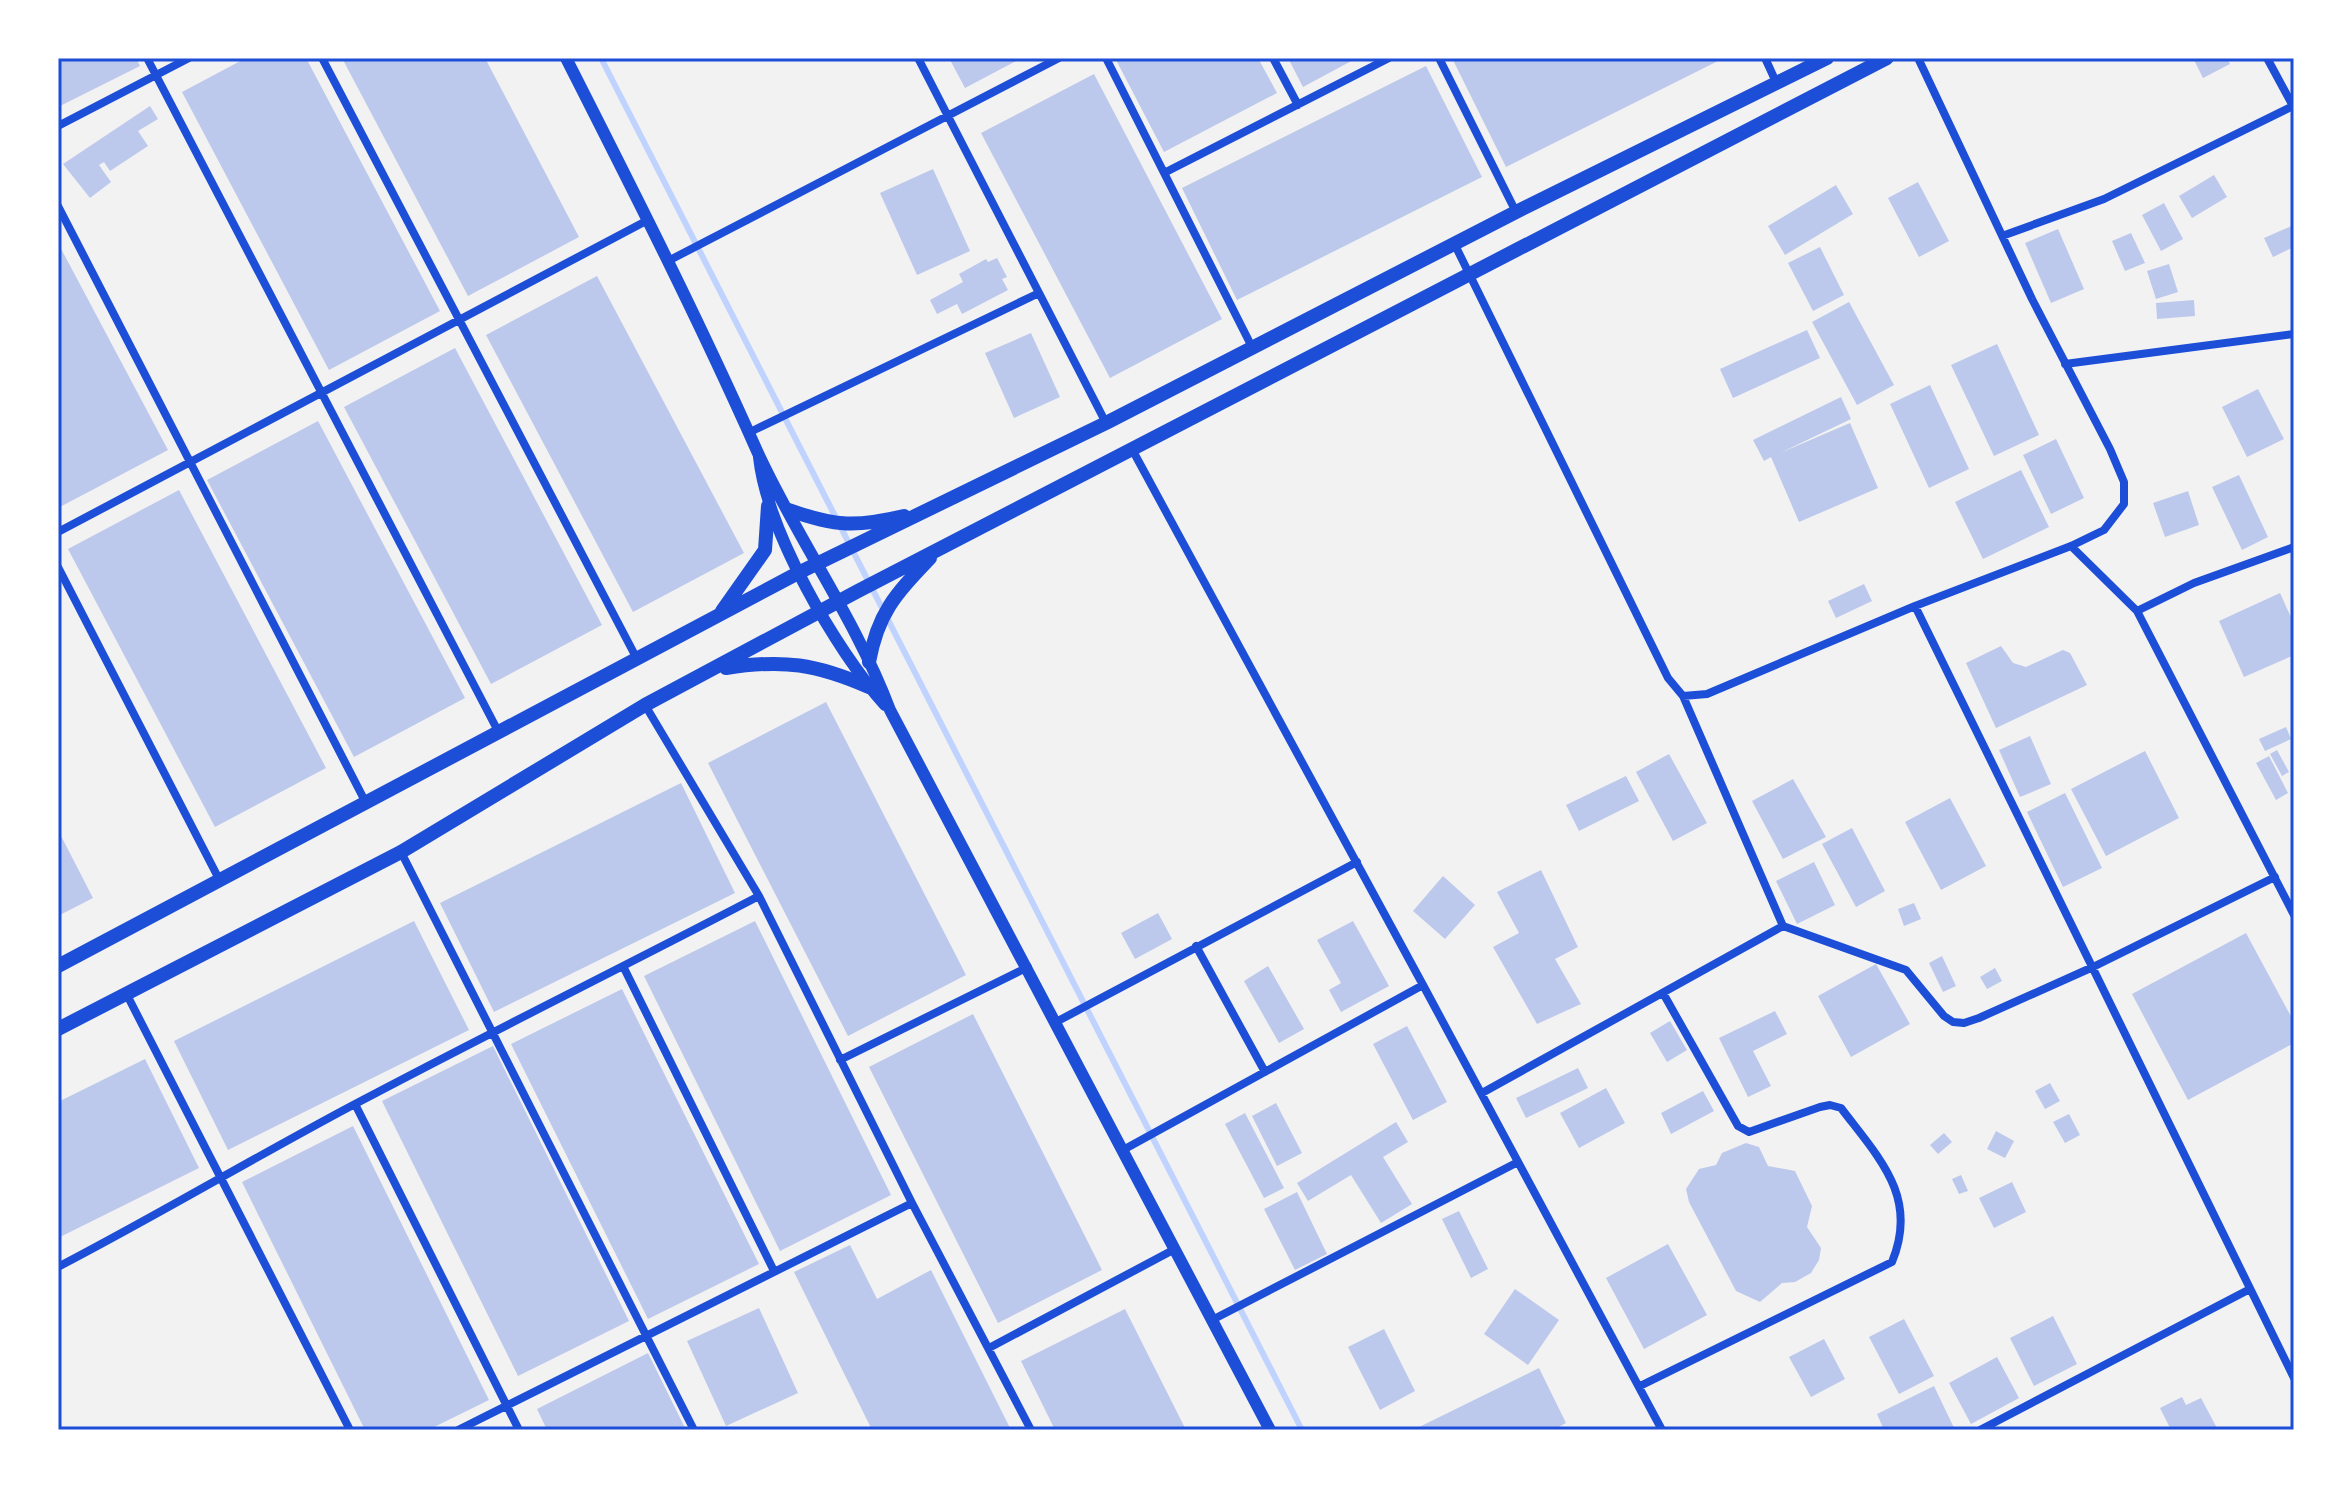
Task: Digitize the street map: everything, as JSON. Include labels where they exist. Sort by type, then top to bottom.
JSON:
[{"type":"main road","points":[[58,966],[817,563],[1106,423],[1454,243],[1827,58]]},
{"type":"main road","points":[[58,1029],[401,852],[645,705],[940,548],[1133,451],[1887,58]]},
{"type":"main road","points":[[718,617],[756,568],[765,550],[768,506]]},
{"type":"main road","points":[[789,510],[837,525],[854,526],[924,511]]},
{"type":"main road","points":[[869,662],[874,631],[885,609],[940,548]]},
{"type":"main road","points":[[714,670],[762,662],[800,664],[833,671],[869,687]]},
{"type":"street","points":[[147,58],[499,733]]},
{"type":"street","points":[[58,126],[189,58]]},
{"type":"street","points":[[322,58],[637,659]]},
{"type":"street","points":[[566,58],[668,261],[758,452],[839,602],[890,710],[1270,1430]]},
{"type":"street","points":[[918,58],[1106,423]]},
{"type":"street","points":[[668,261],[1059,58]]},
{"type":"street","points":[[1106,58],[1253,349]]},
{"type":"street","points":[[1273,58],[1298,105]]},
{"type":"street","points":[[1164,173],[1389,58]]},
{"type":"street","points":[[1439,58],[1516,212]]},
{"type":"street","points":[[1765,58],[1777,84]]},
{"type":"street","points":[[1683,696],[1707,694],[1915,606],[2071,546],[2104,530],[2124,504],[2124,482],[1918,58]]},
{"type":"street","points":[[2002,236],[2117,193],[2294,107],[2267,58]]},
{"type":"street","points":[[58,206],[366,804]]},
{"type":"street","points":[[58,532],[648,220]]},
{"type":"street","points":[[1454,243],[1668,678],[1683,696],[1783,926],[1906,970],[1944,1016],[1953,1022],[1964,1023],[2093,967],[2275,877]]},
{"type":"street","points":[[750,432],[1039,293]]},
{"type":"street","points":[[2065,364],[2294,334]]},
{"type":"street","points":[[1133,451],[1662,1430]]},
{"type":"street","points":[[758,452],[768,506],[800,572],[869,687],[890,710]]},
{"type":"street","points":[[2071,546],[2137,611],[2294,915]]},
{"type":"street","points":[[2137,611],[2194,583],[2294,547]]},
{"type":"street","points":[[58,567],[220,881]]},
{"type":"street","points":[[1915,606],[2294,1378]]},
{"type":"street","points":[[645,705],[759,896],[912,1203],[1031,1430]]},
{"type":"street","points":[[401,852],[694,1430]]},
{"type":"street","points":[[1056,1022],[1357,862]]},
{"type":"street","points":[[58,1267],[197,1194],[219,1178],[355,1104],[759,896]]},
{"type":"street","points":[[1482,1093],[1783,926]]},
{"type":"street","points":[[1196,946],[1265,1072]]},
{"type":"street","points":[[623,966],[774,1271]]},
{"type":"street","points":[[840,1060],[1028,967]]},
{"type":"street","points":[[1123,1150],[1423,985]]},
{"type":"street","points":[[126,993],[350,1430]]},
{"type":"street","points":[[1640,1386],[1892,1262],[1903,1235],[1900,1200],[1884,1164],[1841,1108],[1820,1107],[1749,1132],[1738,1126],[1663,993]]},
{"type":"street","points":[[355,1104],[519,1430]]},
{"type":"street","points":[[1212,1320],[1518,1162]]},
{"type":"street","points":[[458,1430],[912,1203]]},
{"type":"street","points":[[989,1348],[1175,1249]]},
{"type":"street","points":[[1980,1430],[2250,1289]]},
{"type":"building","points":[[58,58],[136,58],[140,66],[58,107]]},
{"type":"building","points":[[246,58],[306,58],[440,311],[329,370],[182,92]]},
{"type":"building","points":[[342,58],[485,58],[579,237],[468,296]]},
{"type":"building","points":[[949,58],[1022,58],[965,88]]},
{"type":"building","points":[[1115,58],[1258,58],[1277,93],[1164,152]]},
{"type":"building","points":[[1288,58],[1357,58],[1303,87]]},
{"type":"building","points":[[1452,58],[1724,58],[1506,167]]},
{"type":"building","points":[[2193,58],[2227,58],[2230,64],[2203,78]]},
{"type":"building","points":[[1426,66],[1482,177],[1237,300],[1182,188]]},
{"type":"building","points":[[1094,74],[1222,319],[1110,378],[981,133]]},
{"type":"building","points":[[150,106],[158,119],[138,131],[148,146],[110,171],[104,162],[99,165],[111,182],[90,198],[63,164]]},
{"type":"building","points":[[933,169],[970,251],[917,275],[880,193]]},
{"type":"building","points":[[2214,175],[2227,197],[2192,218],[2179,196]]},
{"type":"building","points":[[1918,182],[1949,241],[1919,257],[1888,198]]},
{"type":"building","points":[[1836,185],[1853,214],[1785,255],[1768,226]]},
{"type":"building","points":[[2164,203],[2183,239],[2161,251],[2142,215]]},
{"type":"building","points":[[2294,225],[2294,247],[2273,257],[2264,238]]},
{"type":"building","points":[[2058,229],[2084,289],[2051,303],[2025,243]]},
{"type":"building","points":[[2131,233],[2145,263],[2125,271],[2112,241]]},
{"type":"building","points":[[58,243],[168,450],[58,508]]},
{"type":"building","points":[[1820,247],[1844,295],[1813,311],[1788,263]]},
{"type":"building","points":[[997,258],[1007,277],[1002,279],[1008,290],[962,314],[957,304],[937,314],[930,300],[963,282],[959,274],[986,259],[988,262]]},
{"type":"building","points":[[2169,264],[2178,292],[2156,299],[2147,271]]},
{"type":"building","points":[[597,276],[744,553],[633,612],[486,335]]},
{"type":"building","points":[[2194,300],[2195,316],[2157,319],[2156,303]]},
{"type":"building","points":[[1849,302],[1894,385],[1857,405],[1812,322]]},
{"type":"building","points":[[1807,330],[1820,358],[1733,398],[1720,369]]},
{"type":"building","points":[[1031,333],[1060,397],[1014,418],[985,353]]},
{"type":"building","points":[[1997,344],[2039,435],[1994,456],[1951,365]]},
{"type":"building","points":[[455,348],[602,625],[491,684],[344,407]]},
{"type":"building","points":[[1930,385],[1969,469],[1929,488],[1890,404]]},
{"type":"building","points":[[2258,389],[2284,439],[2247,457],[2222,407]]},
{"type":"building","points":[[1841,397],[1851,419],[1780,453],[1850,423],[1878,488],[1799,522],[1771,457],[1764,461],[1753,440]]},
{"type":"building","points":[[318,421],[465,698],[354,757],[207,480]]},
{"type":"building","points":[[2056,439],[2084,498],[2051,514],[2023,455]]},
{"type":"building","points":[[2021,470],[2049,527],[1983,559],[1955,502]]},
{"type":"building","points":[[2239,475],[2268,537],[2242,550],[2212,487]]},
{"type":"building","points":[[179,490],[326,768],[215,827],[68,549]]},
{"type":"building","points":[[2188,491],[2199,525],[2165,537],[2153,503]]},
{"type":"building","points":[[1864,584],[1872,601],[1836,618],[1828,601]]},
{"type":"building","points":[[2280,593],[2294,624],[2294,655],[2244,677],[2219,621]]},
{"type":"building","points":[[2001,646],[2013,663],[2026,667],[2063,650],[2070,653],[2087,685],[1996,728],[1966,663]]},
{"type":"building","points":[[826,702],[966,975],[848,1036],[708,763]]},
{"type":"building","points":[[2286,727],[2291,739],[2265,751],[2259,739]]},
{"type":"building","points":[[2030,736],[2051,784],[2020,797],[1999,750]]},
{"type":"building","points":[[2277,750],[2289,772],[2282,776],[2270,754]]},
{"type":"building","points":[[2145,751],[2179,818],[2106,856],[2071,789]]},
{"type":"building","points":[[1669,754],[1707,823],[1673,841],[1636,772]]},
{"type":"building","points":[[2269,756],[2288,793],[2276,800],[2256,763]]},
{"type":"building","points":[[1626,776],[1639,801],[1579,831],[1566,805]]},
{"type":"building","points":[[1793,779],[1826,837],[1783,859],[1752,801]]},
{"type":"building","points":[[681,783],[735,893],[494,1012],[440,903]]},
{"type":"building","points":[[2065,793],[2102,868],[2063,887],[2027,812]]},
{"type":"building","points":[[1950,798],[1986,866],[1941,890],[1905,822]]},
{"type":"building","points":[[1852,828],[1885,891],[1856,907],[1822,844]]},
{"type":"building","points":[[58,830],[93,898],[58,916]]},
{"type":"building","points":[[1814,862],[1835,905],[1797,924],[1776,881]]},
{"type":"building","points":[[1541,870],[1578,947],[1555,959],[1581,1004],[1537,1024],[1493,947],[1519,933],[1497,892]]},
{"type":"building","points":[[1443,876],[1475,905],[1445,939],[1413,911]]},
{"type":"building","points":[[1914,903],[1921,919],[1904,926],[1898,909]]},
{"type":"building","points":[[1158,913],[1172,939],[1135,959],[1121,933]]},
{"type":"building","points":[[414,921],[469,1030],[228,1150],[174,1041]]},
{"type":"building","points":[[755,921],[891,1195],[780,1251],[644,976]]},
{"type":"building","points":[[1353,921],[1389,986],[1341,1012],[1329,990],[1341,983],[1317,940]]},
{"type":"building","points":[[2246,933],[2294,1022],[2294,1043],[2188,1100],[2132,994]]},
{"type":"building","points":[[1942,956],[1956,986],[1943,992],[1929,963]]},
{"type":"building","points":[[1876,964],[1910,1024],[1851,1057],[1818,996]]},
{"type":"building","points":[[1268,966],[1304,1029],[1279,1043],[1244,981]]},
{"type":"building","points":[[1995,968],[2002,981],[1987,989],[1980,977]]},
{"type":"building","points":[[622,989],[759,1264],[648,1319],[511,1044]]},
{"type":"building","points":[[1775,1011],[1787,1034],[1753,1051],[1771,1086],[1748,1097],[1719,1038]]},
{"type":"building","points":[[973,1014],[1102,1270],[998,1323],[869,1067]]},
{"type":"building","points":[[1670,1021],[1687,1050],[1667,1062],[1650,1033]]},
{"type":"building","points":[[1407,1026],[1447,1102],[1413,1120],[1373,1044]]},
{"type":"building","points":[[493,1046],[629,1321],[518,1376],[382,1101]]},
{"type":"building","points":[[145,1059],[199,1168],[58,1238],[58,1102]]},
{"type":"building","points":[[1578,1068],[1588,1088],[1526,1118],[1516,1098]]},
{"type":"building","points":[[2050,1083],[2060,1101],[2045,1109],[2035,1091]]},
{"type":"building","points":[[1606,1088],[1625,1123],[1579,1148],[1560,1113]]},
{"type":"building","points":[[1703,1091],[1714,1111],[1671,1134],[1661,1113]]},
{"type":"building","points":[[1276,1103],[1302,1153],[1277,1166],[1252,1116]]},
{"type":"building","points":[[1245,1113],[1284,1188],[1264,1198],[1225,1124]]},
{"type":"building","points":[[2069,1114],[2080,1135],[2065,1143],[2053,1122]]},
{"type":"building","points":[[1396,1122],[1408,1142],[1383,1157],[1412,1204],[1381,1223],[1351,1175],[1308,1201],[1297,1183]]},
{"type":"building","points":[[353,1126],[489,1400],[428,1430],[365,1430],[242,1182]]},
{"type":"building","points":[[1996,1131],[2014,1141],[2005,1158],[1987,1149]]},
{"type":"building","points":[[1944,1133],[1952,1142],[1938,1154],[1930,1145]]},
{"type":"building","points":[[1746,1143],[1759,1147],[1768,1166],[1795,1171],[1812,1206],[1807,1227],[1821,1248],[1819,1260],[1811,1273],[1795,1282],[1782,1283],[1760,1302],[1736,1291],[1689,1202],[1686,1189],[1699,1169],[1716,1165],[1722,1153]]},
{"type":"building","points":[[1961,1175],[1968,1191],[1959,1194],[1952,1179]]},
{"type":"building","points":[[2012,1182],[2026,1212],[1994,1228],[1979,1198]]},
{"type":"building","points":[[1297,1192],[1327,1254],[1295,1270],[1264,1209]]},
{"type":"building","points":[[1459,1211],[1488,1269],[1471,1278],[1442,1219]]},
{"type":"building","points":[[1668,1244],[1707,1315],[1644,1349],[1606,1278]]},
{"type":"building","points":[[850,1245],[877,1299],[931,1270],[1011,1430],[872,1430],[794,1272]]},
{"type":"building","points":[[1515,1289],[1559,1320],[1528,1365],[1484,1334]]},
{"type":"building","points":[[759,1308],[798,1393],[726,1426],[687,1341]]},
{"type":"building","points":[[1125,1309],[1186,1430],[1055,1430],[1021,1361]]},
{"type":"building","points":[[2053,1316],[2077,1364],[2034,1386],[2010,1338]]},
{"type":"building","points":[[1904,1319],[1934,1376],[1899,1394],[1869,1337]]},
{"type":"building","points":[[1384,1329],[1415,1391],[1380,1410],[1348,1347]]},
{"type":"building","points":[[1824,1339],[1845,1379],[1811,1397],[1789,1357]]},
{"type":"building","points":[[648,1353],[686,1430],[547,1430],[537,1409]]},
{"type":"building","points":[[1997,1357],[2019,1398],[1971,1424],[1949,1383]]},
{"type":"building","points":[[1539,1368],[1566,1423],[1553,1430],[1413,1430]]},
{"type":"building","points":[[1934,1386],[1955,1430],[1884,1430],[1877,1414]]},
{"type":"building","points":[[2182,1397],[2186,1405],[2201,1398],[2218,1430],[2171,1430],[2160,1408]]},
{"type":"waterway","points":[[601,58],[1302,1430]]}]
